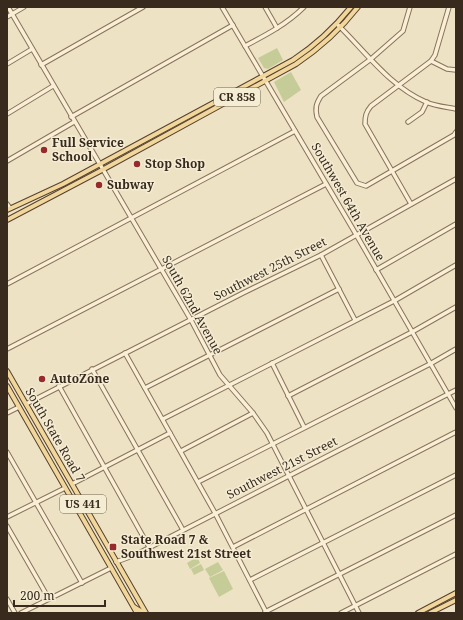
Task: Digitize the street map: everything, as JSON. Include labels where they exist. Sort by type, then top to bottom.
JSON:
[{"type":"main road","name":"CR 858","points":[[8,207],[40,196],[263,76],[306,51],[337,24],[351,7]]},
{"type":"main road","name":"CR 858","points":[[7,220],[266,81],[309,56],[320,48],[341,28],[358,7]]},
{"type":"main road","points":[[190,122],[193,117],[202,112],[206,107]]},
{"type":"main road","name":"South State Road 7","points":[[7,371],[145,613]]},
{"type":"main road","name":"South State Road 7","points":[[7,386],[137,613]]},
{"type":"main road","points":[[14,398],[26,404]]},
{"type":"main road","points":[[19,407],[24,408],[31,413]]},
{"type":"main road","points":[[104,556],[116,562]]},
{"type":"main road","points":[[111,568],[117,569],[123,574]]},
{"type":"main road","points":[[418,613],[456,593]]},
{"type":"main road","points":[[430,613],[456,600]]},
{"type":"main road","points":[[134,608],[145,613]]},
{"type":"street","name":"South 62nd Avenue","points":[[8,7],[191,320],[220,375],[253,413],[267,433],[359,613]]},
{"type":"street","points":[[7,17],[24,7]]},
{"type":"street","points":[[41,65],[143,7]]},
{"type":"street","name":"Southwest 64th Avenue","points":[[222,7],[456,408]]},
{"type":"street","points":[[265,7],[277,28]]},
{"type":"street","points":[[245,46],[277,28],[304,7]]},
{"type":"street","points":[[410,7],[403,31],[371,59],[321,96],[315,109],[317,117],[357,184],[362,186],[366,186],[393,171],[454,135],[456,132]]},
{"type":"street","points":[[412,204],[365,124],[366,111],[431,61],[435,55],[449,7]]},
{"type":"street","points":[[337,24],[398,85],[427,102],[456,109]]},
{"type":"street","points":[[71,117],[233,25]]},
{"type":"street","points":[[7,64],[32,49]]},
{"type":"street","points":[[431,61],[447,69],[456,70]]},
{"type":"street","points":[[7,114],[53,86]]},
{"type":"street","points":[[408,122],[422,112],[427,102]]},
{"type":"street","points":[[7,161],[74,122]]},
{"type":"street","points":[[7,284],[295,131]]},
{"type":"street","name":"Southwest 25th Street","points":[[26,404],[92,369],[321,255],[456,179]]},
{"type":"street","points":[[7,349],[326,184]]},
{"type":"street","points":[[376,270],[456,224]]},
{"type":"street","points":[[321,255],[356,320]]},
{"type":"street","points":[[163,419],[394,301],[456,265]]},
{"type":"street","points":[[145,388],[339,289]]},
{"type":"street","points":[[288,396],[412,332],[456,307]]},
{"type":"street","points":[[198,482],[430,364],[456,348]]},
{"type":"street","points":[[125,353],[215,513],[265,612],[456,515]]},
{"type":"street","points":[[272,363],[304,427]]},
{"type":"street","points":[[92,369],[183,530]]},
{"type":"street","points":[[59,386],[149,547]]},
{"type":"street","name":"Southwest 21st Street","points":[[116,562],[135,555],[456,390]]},
{"type":"street","points":[[7,412],[19,407]]},
{"type":"street","points":[[180,451],[253,413]]},
{"type":"street","points":[[233,547],[456,432]]},
{"type":"street","points":[[72,484],[170,433]]},
{"type":"street","points":[[7,452],[82,583]]},
{"type":"street","points":[[250,580],[456,475]]},
{"type":"street","points":[[7,517],[65,488]]},
{"type":"street","points":[[7,526],[49,599]]},
{"type":"street","points":[[341,613],[456,554]]},
{"type":"street","points":[[21,613],[111,568]]},
{"type":"street","points":[[7,599],[15,613]]},
{"type":"green space","points":[[277,48],[283,60],[268,69],[264,68],[258,58]]},
{"type":"green space","points":[[291,72],[301,90],[284,102],[274,82]]},
{"type":"green space","points":[[197,557],[200,563],[190,569],[187,563]]},
{"type":"green space","points":[[218,562],[223,570],[210,577],[205,569]]},
{"type":"green space","points":[[201,564],[204,570],[194,575],[191,569]]},
{"type":"green space","points":[[224,571],[233,589],[219,597],[209,578]]},
{"type":"place","name":"Full Service School","points":[[44,150]]},
{"type":"place","name":"Stop Shop","points":[[137,164]]},
{"type":"place","name":"Subway","points":[[99,185]]},
{"type":"place","name":"AutoZone","points":[[42,379]]},
{"type":"place","name":"State Road 7 & Southwest 21st Street","points":[[113,547]]}]
